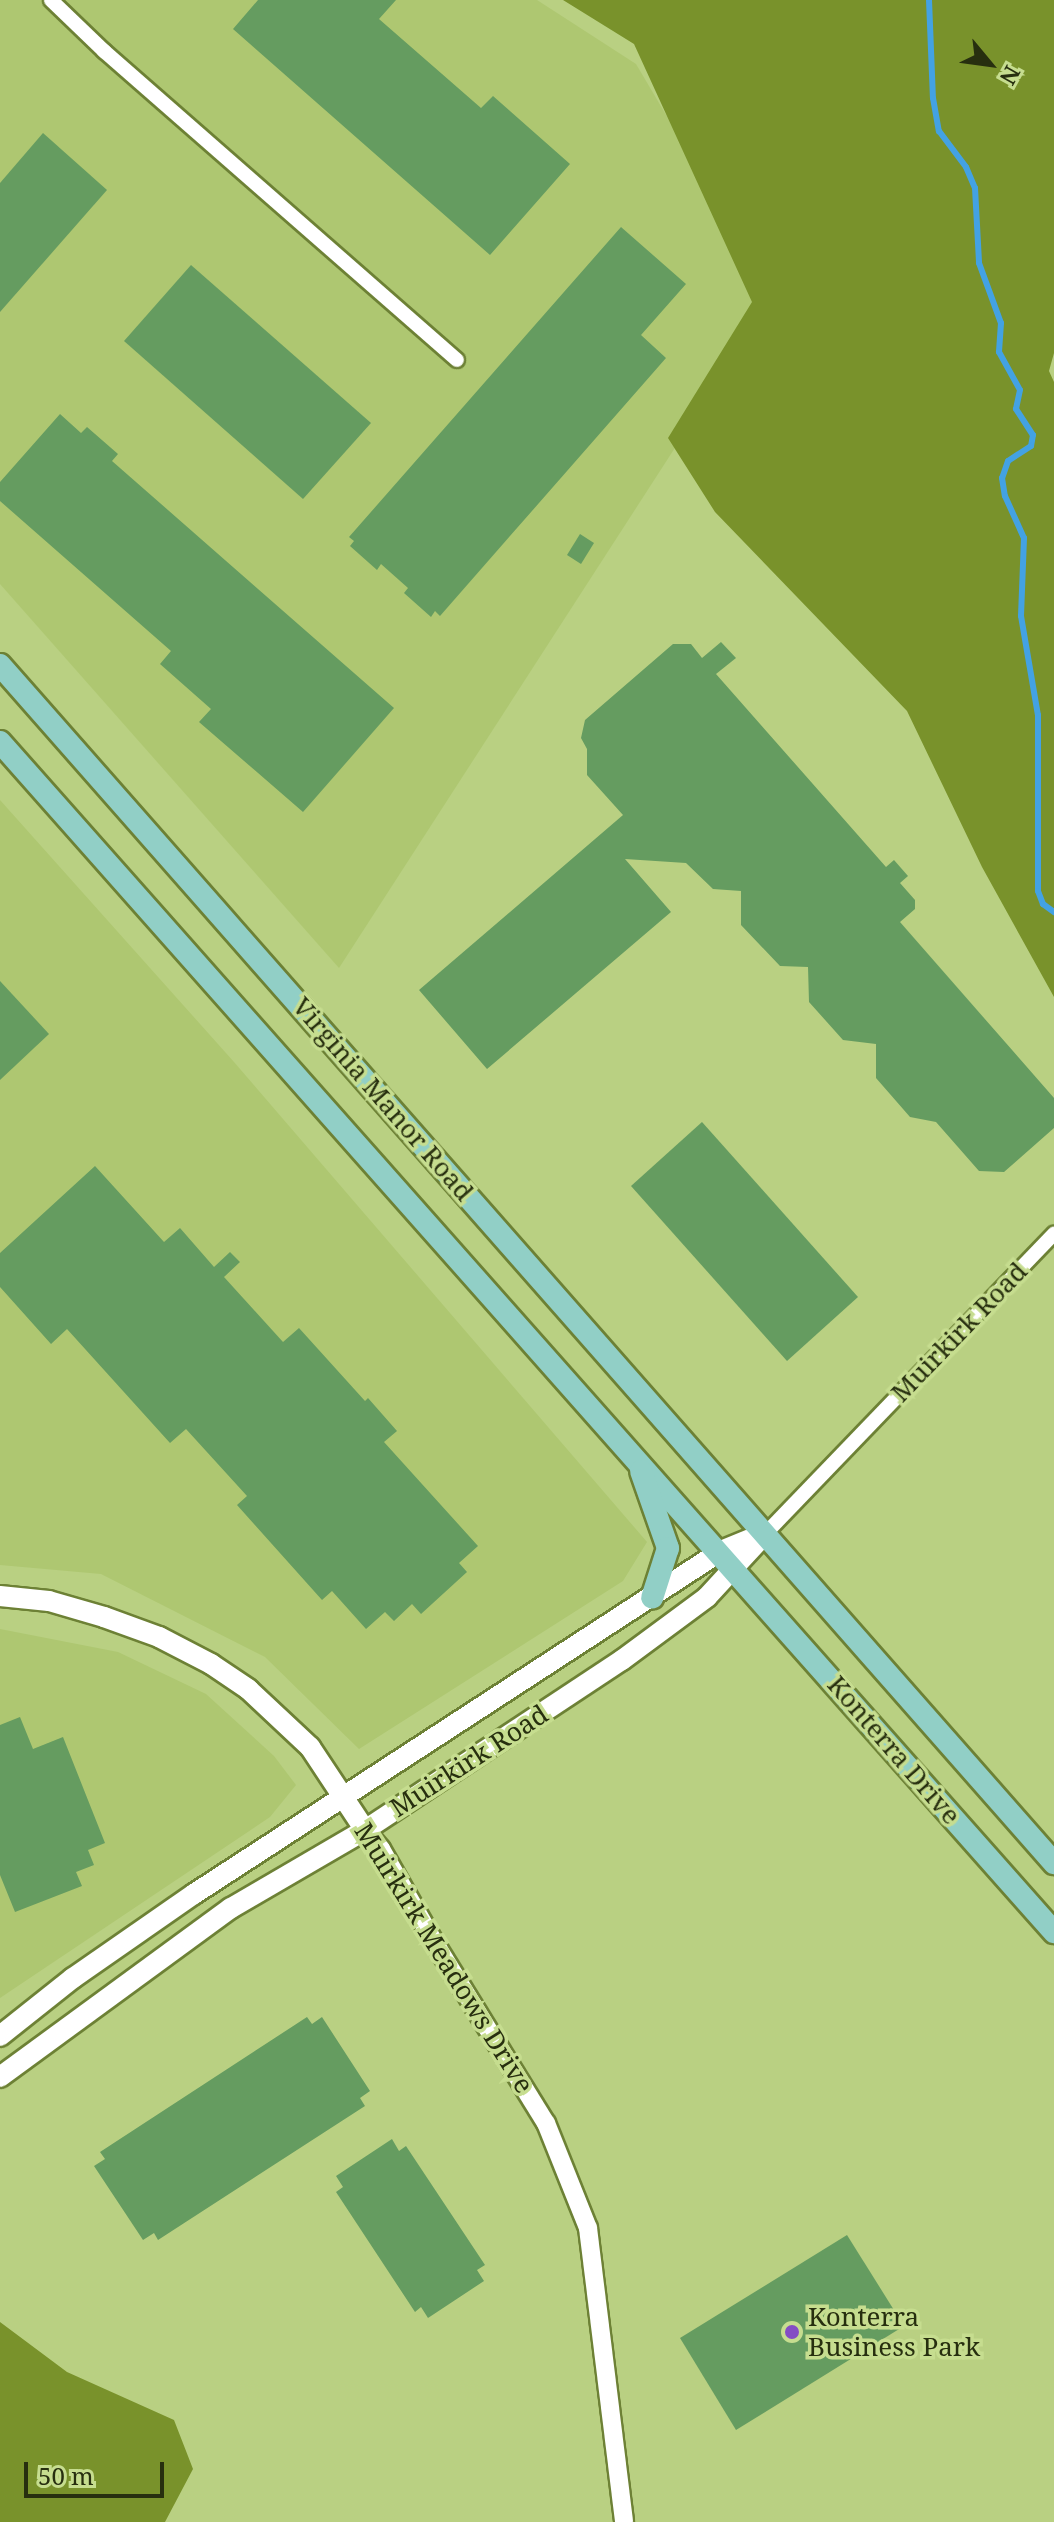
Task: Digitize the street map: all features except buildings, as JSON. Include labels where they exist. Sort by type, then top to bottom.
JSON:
[{"type":"main road","name":"Virginia Manor Road","points":[[0,665],[765,1534]]},
{"type":"main road","name":"Virginia Manor Road","points":[[0,742],[431,1232],[728,1559]]},
{"type":"main road","points":[[637,1459],[668,1548],[652,1598]]},
{"type":"main road","name":"Muirkirk Road","points":[[0,2036],[73,1978],[194,1894],[534,1671],[652,1598],[728,1559],[765,1534]]},
{"type":"main road","name":"Konterra Drive","points":[[765,1534],[1054,1863]]},
{"type":"main road","name":"Muirkirk Road","points":[[0,2077],[231,1908],[365,1830],[622,1660],[707,1597],[728,1559]]},
{"type":"main road","name":"Konterra Drive","points":[[728,1559],[1054,1932]]},
{"type":"main road","name":"Muirkirk Meadows Drive","points":[[0,1596],[49,1601],[104,1617],[159,1637],[211,1664],[248,1689],[310,1747],[365,1830]]},
{"type":"street","points":[[51,0],[115,61],[457,360]]},
{"type":"street","name":"Muirkirk Road","points":[[765,1534],[1054,1234]]},
{"type":"street","name":"Muirkirk Meadows Drive","points":[[365,1830],[381,1849],[434,1942],[546,2123],[588,2228],[624,2522]]},
{"type":"shaded area","points":[[0,0],[537,0],[636,64],[773,296],[339,968],[0,584]]},
{"type":"shaded area","points":[[563,0],[1054,0],[1054,353],[1049,371],[1054,382],[1054,997],[982,867],[907,711],[715,512],[668,438],[752,302],[634,44]]},
{"type":"shaded area","points":[[0,800],[234,1062],[647,1542],[623,1581],[359,1749],[265,1657],[101,1574],[0,1565]]},
{"type":"shaded area","points":[[0,1629],[118,1652],[206,1694],[274,1756],[296,1785],[270,1817],[0,1998]]},
{"type":"shaded area","points":[[0,2322],[67,2372],[174,2420],[193,2469],[165,2522],[0,2522]]},
{"type":"waterway","points":[[929,0],[933,98],[939,131],[966,167],[975,188],[979,263],[1001,323],[999,352],[1020,390],[1016,409],[1033,435],[1031,446],[1008,461],[1002,478],[1005,496],[1024,538],[1021,616],[1038,715],[1038,891],[1043,904],[1054,912]]},
{"type":"place","name":"Konterra Business Park","points":[[792,2332]]}]
